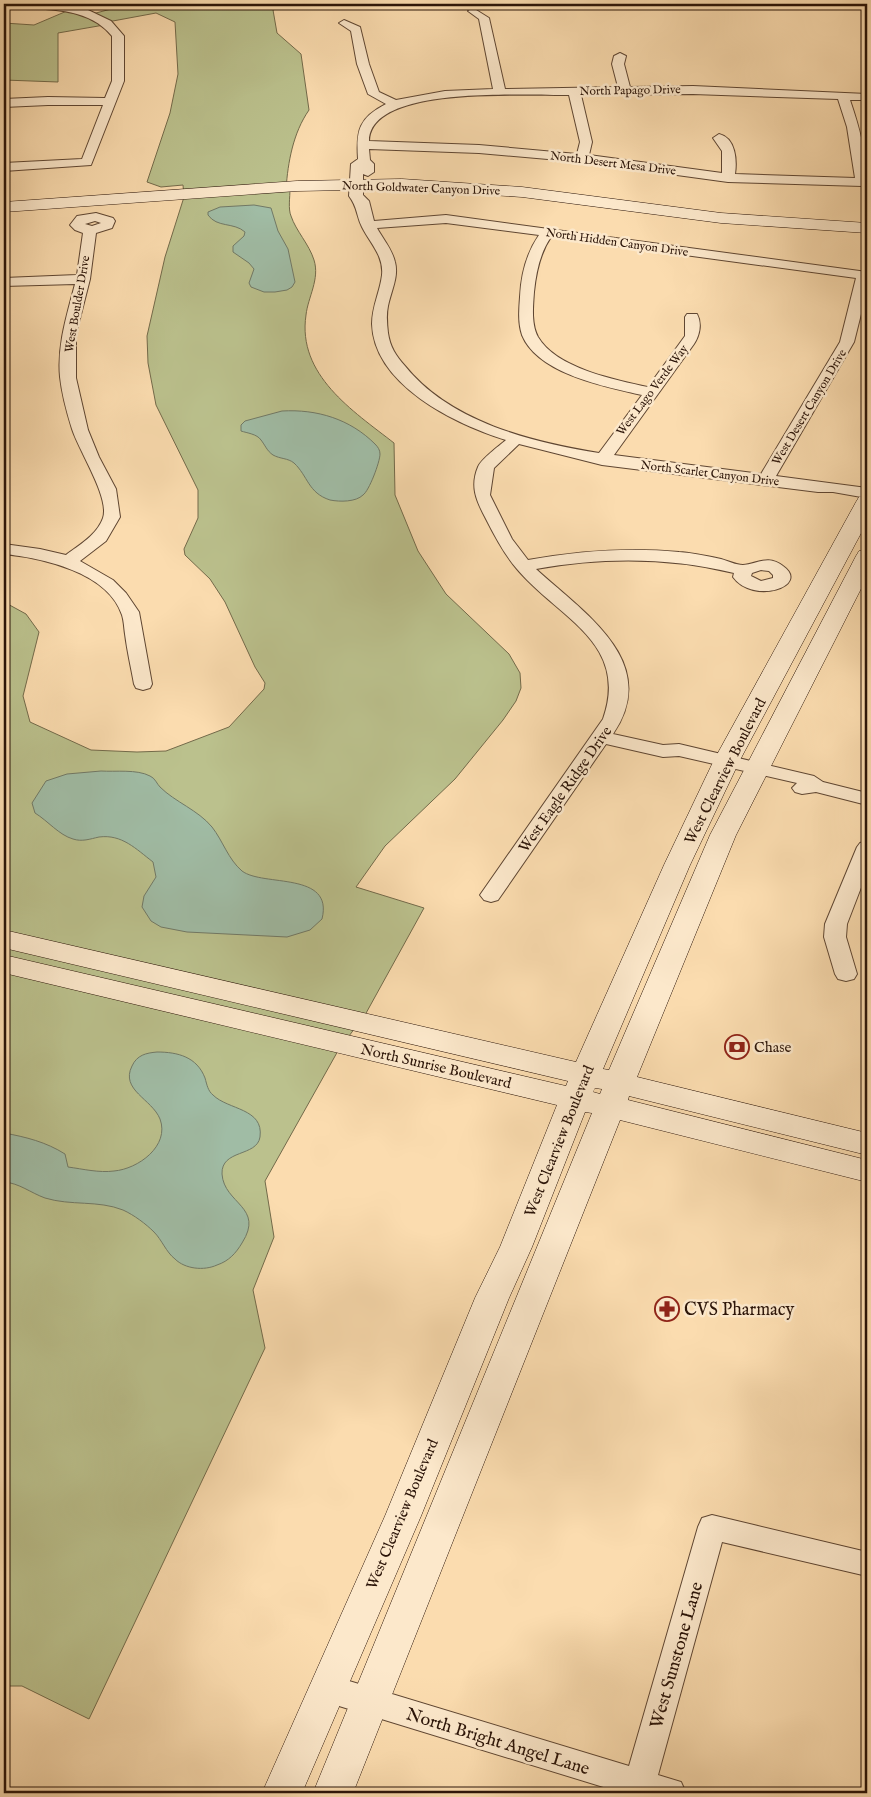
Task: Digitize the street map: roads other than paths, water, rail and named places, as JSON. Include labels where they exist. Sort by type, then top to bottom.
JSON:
[{"type":"street","points":[[4,167],[87,162],[118,81],[118,36],[107,23],[84,12],[61,7],[22,4]]},
{"type":"street","points":[[473,11],[484,18],[500,92]]},
{"type":"street","points":[[344,23],[356,29],[364,64],[374,94],[394,104]]},
{"type":"street","points":[[620,56],[618,64],[625,90]]},
{"type":"street","name":"North Papago Drive","points":[[368,225],[362,181],[363,132],[370,120],[394,104],[421,97],[456,93],[703,90],[867,98]]},
{"type":"street","points":[[574,91],[586,142],[582,158]]},
{"type":"street","name":"North Desert Mesa Drive","points":[[364,145],[479,149],[582,158],[728,178],[862,182],[853,127],[843,97]]},
{"type":"street","points":[[4,103],[48,101],[111,102]]},
{"type":"street","points":[[719,138],[728,146],[730,163],[728,178]]},
{"type":"street","name":"North Goldwater Canyon Drive","points":[[4,199],[297,178],[485,189],[714,217],[867,228]]},
{"type":"street","name":"North Goldwater Canyon Drive","points":[[4,207],[362,181],[492,181],[703,207],[867,219]]},
{"type":"street","name":"North Hidden Canyon Drive","points":[[368,225],[446,220],[864,275]]},
{"type":"street","name":"North Scarlet Canyon Drive","points":[[368,225],[387,256],[390,268],[381,309],[381,334],[387,354],[407,380],[424,395],[450,412],[516,439],[602,460],[818,487],[833,487],[867,493]]},
{"type":"street","name":"West Boulder Drive","points":[[68,561],[100,537],[112,517],[108,489],[91,457],[80,430],[68,378],[69,334],[83,279],[90,230]]},
{"type":"street","points":[[548,232],[538,245],[533,256],[528,288],[525,320],[532,340],[549,357],[575,371],[601,381],[651,392]]},
{"type":"street","name":"West Desert Canyon Drive","points":[[766,479],[848,342],[864,275]]},
{"type":"street","points":[[4,282],[83,279]]},
{"type":"street","name":"West Lago Verde Way","points":[[602,460],[692,336],[692,318]]},
{"type":"street","name":"West Eagle Ridge Drive","points":[[491,895],[613,720],[620,703],[621,686],[618,666],[597,635],[523,566],[504,539],[482,495],[486,467],[516,439]]},
{"type":"street","name":"North Scarlet Canyon Drive","points":[[818,487],[830,493],[867,501]]},
{"type":"street","name":"West Clearview Boulevard","points":[[282,1793],[326,1688],[403,1516],[492,1298],[516,1247],[580,1087],[677,865],[725,765],[867,501]]},
{"type":"street","points":[[4,549],[68,561],[97,576],[116,590],[131,614],[143,684]]},
{"type":"street","points":[[523,566],[610,553],[681,556],[709,560],[744,570]]},
{"type":"street","name":"West Clearview Boulevard","points":[[333,1793],[615,1095],[668,971],[702,881],[790,702],[867,556]]},
{"type":"street","points":[[602,737],[662,751],[671,758],[725,765],[755,772],[805,788],[816,786],[867,799]]},
{"type":"street","points":[[846,974],[835,937],[836,924],[867,847]]},
{"type":"street","name":"North Sunrise Boulevard","points":[[4,938],[284,1018],[615,1095],[867,1144]]},
{"type":"street","points":[[4,964],[251,1022],[284,1018]]},
{"type":"street","name":"North Sunrise Boulevard","points":[[349,1033],[391,1029],[580,1087]]},
{"type":"street","name":"North Sunrise Boulevard","points":[[615,1095],[867,1171]]},
{"type":"street","name":"West Sunstone Lane","points":[[640,1784],[712,1527],[867,1564]]},
{"type":"street","name":"North Bright Angel Lane","points":[[326,1688],[490,1740],[670,1793]]},
{"type":"place","name":"Chase","points":[[737,1047]]},
{"type":"place","name":"CVS Pharmacy","points":[[667,1309]]}]
